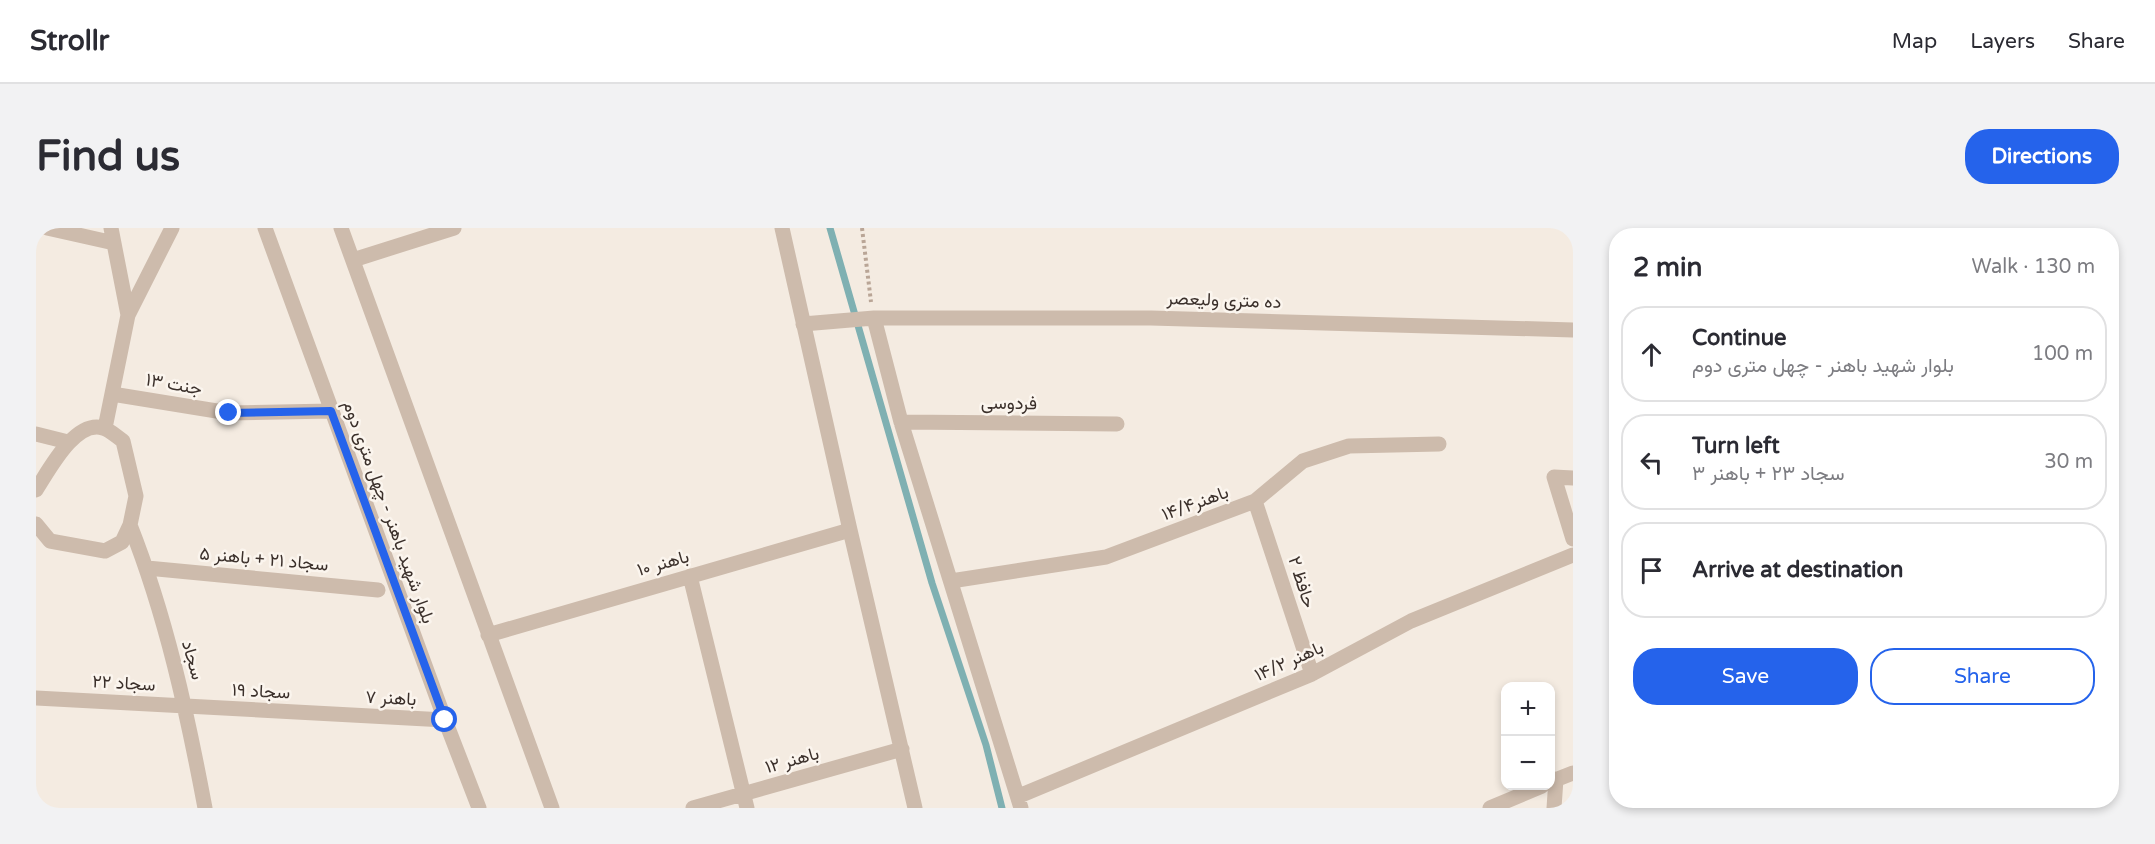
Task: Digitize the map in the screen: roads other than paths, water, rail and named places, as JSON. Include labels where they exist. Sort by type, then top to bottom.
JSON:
[{"type":"street","points":[[47,228],[112,235],[128,315]]},
{"type":"street","points":[[105,428],[128,315],[172,228]]},
{"type":"street","name":"بلوار شهید باهنر - چهل متری دوم","points":[[265,228],[479,808]]},
{"type":"street","points":[[341,228],[552,808]]},
{"type":"street","points":[[353,260],[454,228]]},
{"type":"street","points":[[782,228],[915,808]]},
{"type":"street","points":[[874,318],[901,422],[1020,802]]},
{"type":"street","name":"ده متری ولیعصر","points":[[803,324],[874,318],[1151,318],[1573,330]]},
{"type":"street","name":"جنت ۱۳","points":[[112,394],[229,413],[331,411]]},
{"type":"street","name":"فردوسی","points":[[901,422],[1117,424]]},
{"type":"street","points":[[36,490],[68,442],[86,430],[97,427],[105,428],[123,441],[136,496],[130,525],[122,542],[105,551],[50,541],[37,527]]},
{"type":"street","points":[[36,434],[68,442]]},
{"type":"street","name":"باهنر۱۴/۴","points":[[951,581],[1106,557],[1255,501],[1303,461],[1349,446],[1439,444]]},
{"type":"street","points":[[1573,478],[1554,477],[1573,539]]},
{"type":"street","name":"حافظ ۲","points":[[1255,501],[1312,674]]},
{"type":"street","name":"سجاد","points":[[130,525],[147,568],[186,706],[205,808]]},
{"type":"street","name":"باهنر ۱۰","points":[[488,634],[850,530]]},
{"type":"street","name":"باهنر ۱۴/۲","points":[[1020,802],[1312,674],[1412,621],[1573,555]]},
{"type":"street","name":"سجاد ۲۱ + باهنر ۵","points":[[147,568],[378,590]]},
{"type":"street","points":[[690,576],[745,801]]},
{"type":"street","name":"سجاد ۲۲","points":[[36,698],[186,706]]},
{"type":"street","name":"سجاد ۱۹","points":[[186,706],[335,714]]},
{"type":"street","name":"باهنر ۷","points":[[335,714],[445,720]]},
{"type":"street","name":"باهنر ۱۲","points":[[693,808],[745,801],[902,749]]},
{"type":"street","points":[[1555,780],[1573,773]]},
{"type":"street","points":[[1490,808],[1531,790]]},
{"type":"street","points":[[1551,790],[1554,808]]},
{"type":"waterway","points":[[830,228],[932,583],[986,745],[1002,808]]}]
